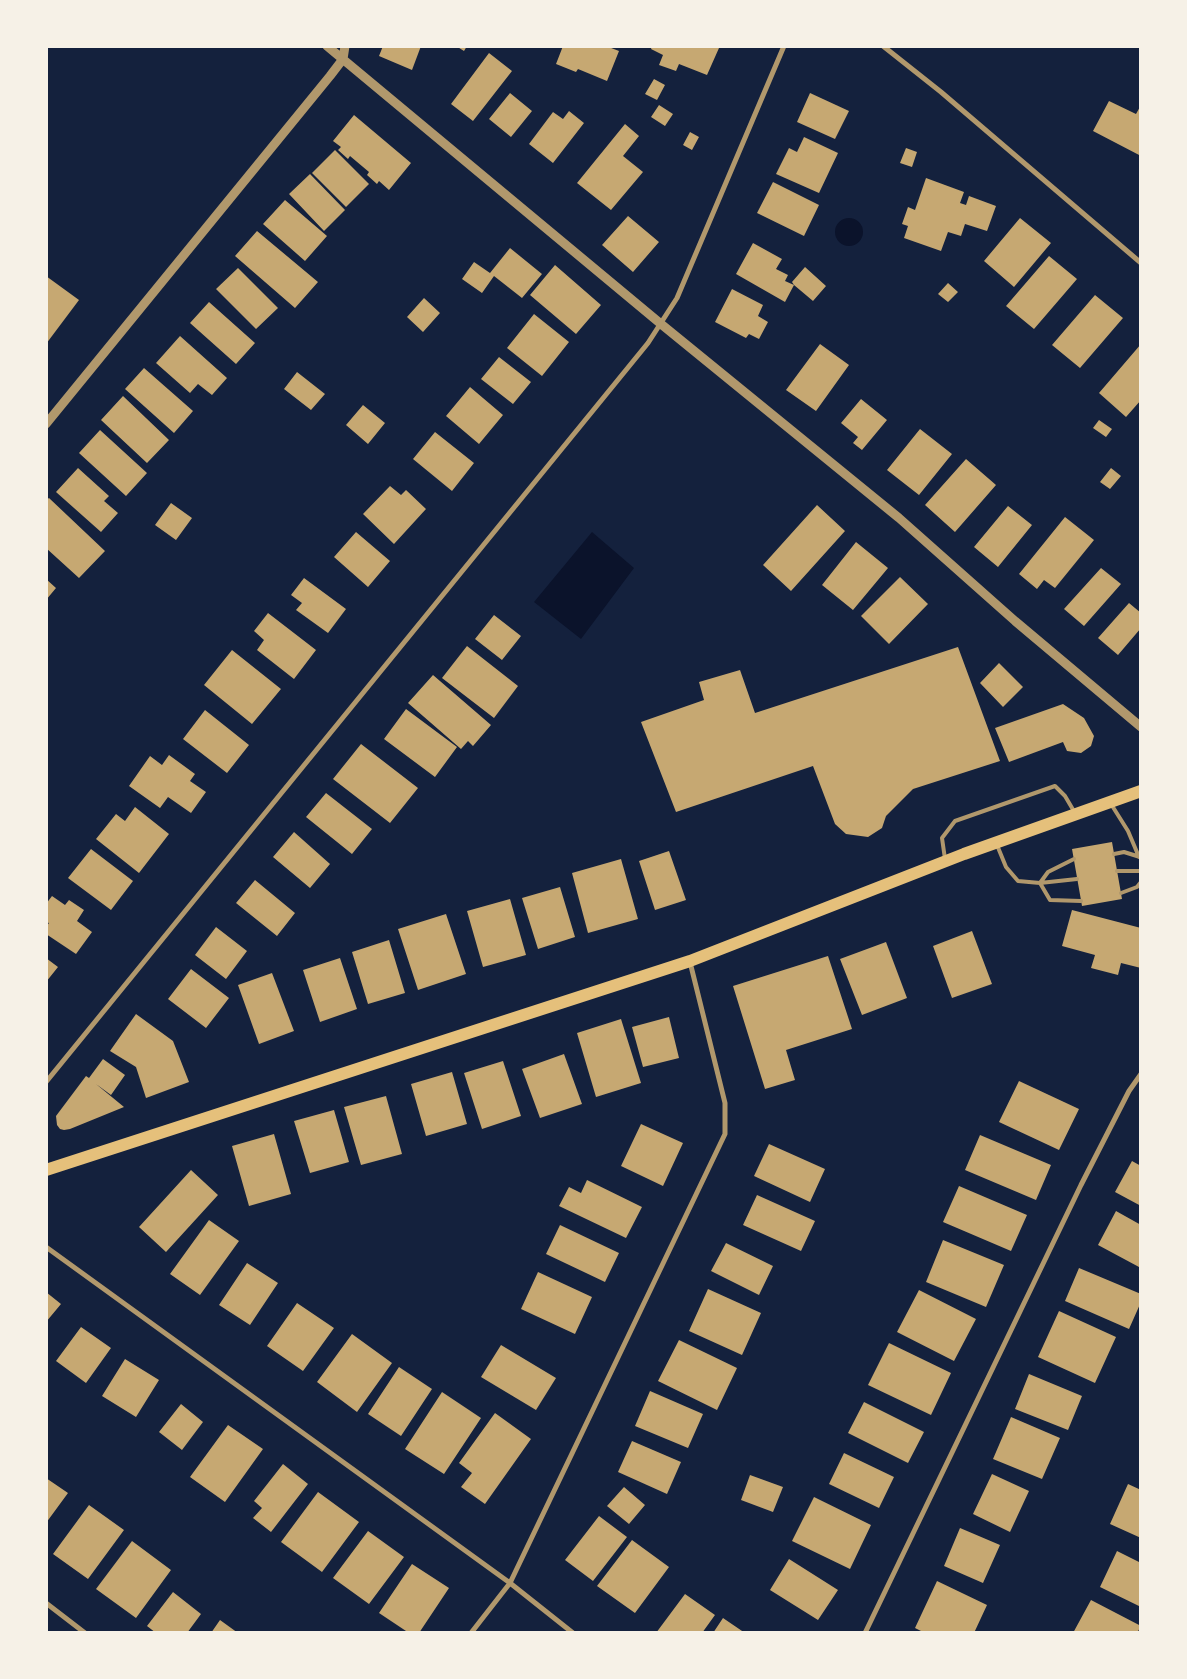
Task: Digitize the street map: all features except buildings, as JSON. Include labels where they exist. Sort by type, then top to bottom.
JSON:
[{"type":"main road","points":[[46,1170],[690,961],[946,861],[1141,791]]},
{"type":"street","points":[[327,46],[898,518],[1015,621],[1141,727]]},
{"type":"street","points":[[46,424],[344,59],[345,46]]},
{"type":"street","points":[[46,1082],[648,343],[678,298],[784,46]]},
{"type":"street","points":[[883,46],[941,92],[1141,263]]},
{"type":"street","points":[[471,1633],[510,1584],[725,1134],[725,1103],[690,961]]},
{"type":"street","points":[[864,1633],[1081,1185],[1129,1091],[1141,1074]]},
{"type":"street","points":[[46,1246],[510,1584],[573,1633]]},
{"type":"street","points":[[46,1603],[85,1633]]},
{"type":"lane","points":[[946,861],[942,838],[955,821],[1055,786],[1065,796],[1076,814]]},
{"type":"lane","points":[[1110,802],[1128,831],[1140,858]]},
{"type":"lane","points":[[996,843],[1006,867],[1018,881],[1040,883],[1077,879]]},
{"type":"lane","points":[[1114,854],[1124,852],[1140,858]]},
{"type":"lane","points":[[1040,883],[1048,872],[1074,859]]},
{"type":"lane","points":[[1117,871],[1141,871]]},
{"type":"lane","points":[[1121,894],[1137,887],[1141,882]]},
{"type":"lane","points":[[1040,883],[1050,900],[1081,901]]},
{"type":"water","points":[[849,218],[859,222],[863,232],[859,242],[849,246],[839,242],[835,232],[839,222]]},
{"type":"water","points":[[592,532],[634,568],[581,639],[534,602]]}]
